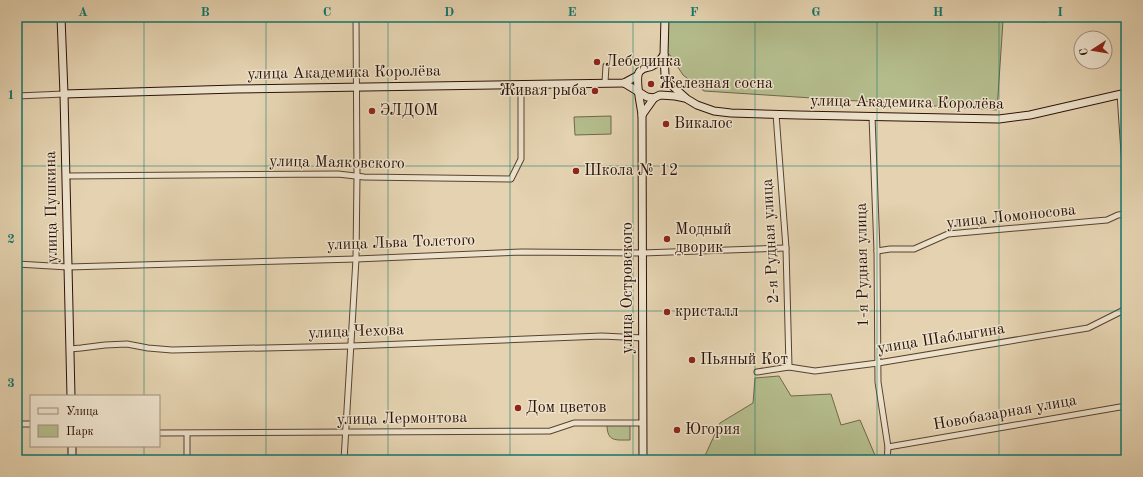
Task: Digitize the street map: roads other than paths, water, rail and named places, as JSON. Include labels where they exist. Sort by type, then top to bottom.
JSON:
[{"type":"street","name":"улица Пушкина","points":[[61,17],[71,395]]},
{"type":"street","points":[[344,460],[356,258],[356,17]]},
{"type":"street","points":[[642,115],[664,91],[667,78],[664,55],[665,17]]},
{"type":"street","points":[[624,83],[637,76],[640,71],[652,66],[664,55]]},
{"type":"street","points":[[605,82],[606,66]]},
{"type":"street","points":[[652,66],[660,70],[687,99]]},
{"type":"street","points":[[637,76],[639,92]]},
{"type":"street","name":"улица Академика Королёва","points":[[64,94],[236,89],[605,82],[624,83]]},
{"type":"street","points":[[624,83],[647,97],[675,96],[687,99]]},
{"type":"street","name":"улица Маяковского","points":[[66,176],[330,174],[357,176],[511,179],[521,159],[521,84]]},
{"type":"street","name":"улица Островского","points":[[639,92],[642,115],[644,460]]},
{"type":"street","name":"улица Академика Королёва","points":[[687,99],[697,105],[714,111],[985,119],[1011,118],[1030,115],[1123,93]]},
{"type":"street","points":[[1123,93],[1126,182]]},
{"type":"street","points":[[17,96],[64,94]]},
{"type":"street","name":"2-я Рудная улица","points":[[776,114],[786,248],[790,367]]},
{"type":"street","name":"1-я Рудная улица","points":[[872,116],[877,251],[878,382],[888,447],[887,460]]},
{"type":"street","name":"улица Ломоносова","points":[[877,251],[890,249],[914,249],[948,234],[1107,220],[1118,215],[1126,214]]},
{"type":"street","name":"улица Льва Толстого","points":[[17,264],[68,266],[522,252],[642,253],[786,248]]},
{"type":"street","name":"улица Шаблыгина","points":[[757,372],[790,367],[816,371],[878,363],[1088,328],[1126,309]]},
{"type":"street","name":"улица Чехова","points":[[70,349],[127,344],[172,350],[351,346],[602,336],[643,338]]},
{"type":"street","name":"Новобазарная улица","points":[[888,447],[1126,406]]},
{"type":"street","name":"улица Лермонтова","points":[[160,433],[550,431],[574,423],[643,423]]},
{"type":"street","points":[[17,424],[30,424]]},
{"type":"street","points":[[187,434],[187,460]]},
{"type":"street","points":[[72,447],[72,460]]},
{"type":"place","name":"Лебединка","points":[[597,62]]},
{"type":"place","name":"Железная сосна","points":[[651,84]]},
{"type":"place","name":"Живая рыба","points":[[595,91]]},
{"type":"place","name":"ЭЛДОМ","points":[[372,111]]},
{"type":"place","name":"Викалос","points":[[666,124]]},
{"type":"place","name":"Школа № 12","points":[[576,171]]},
{"type":"place","name":"Модный дворик","points":[[667,239]]},
{"type":"place","name":"кристалл","points":[[667,312]]},
{"type":"place","name":"Пьяный Кот","points":[[692,360]]},
{"type":"place","name":"Дом цветов","points":[[518,408]]},
{"type":"place","name":"Югория","points":[[677,430]]}]
